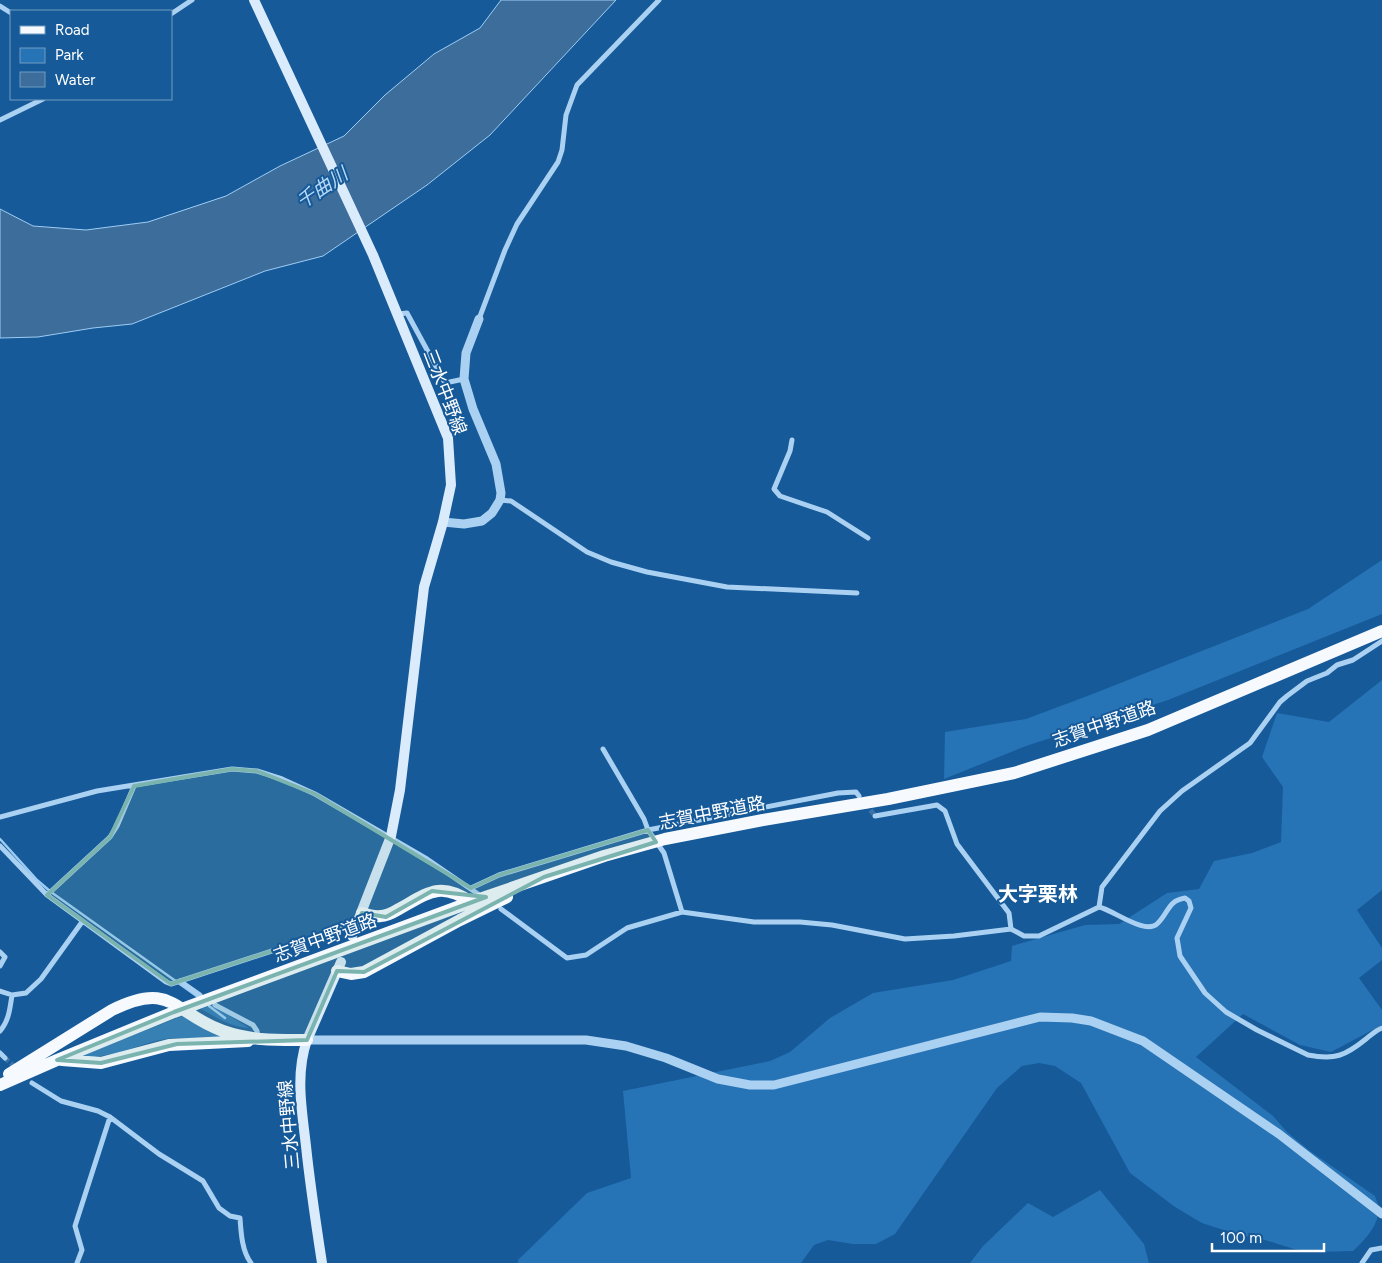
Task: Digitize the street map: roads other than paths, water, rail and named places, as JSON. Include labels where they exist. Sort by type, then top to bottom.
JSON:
[{"type":"main road","name":"三水中野線","points":[[254,0],[372,255],[448,438],[451,485],[443,522],[424,586],[400,790],[391,836],[353,933]]},
{"type":"main road","name":"志賀中野道路","points":[[0,1085],[174,1012],[198,1000],[474,898],[647,844],[763,820],[888,799],[1014,772],[1148,730],[1382,631]]},
{"type":"main road","points":[[339,966],[351,974],[371,969],[544,877]]},
{"type":"main road","points":[[362,913],[383,916],[395,912],[427,893],[438,890],[474,898]]},
{"type":"main road","name":"三水中野線","points":[[322,1263],[311,1192],[299,1084],[302,1053],[306,1040],[339,966]]},
{"type":"main road","points":[[0,1080],[112,1010],[125,1003],[144,998],[164,999],[222,1031],[258,1040]]},
{"type":"main road","points":[[57,1060],[100,1064],[169,1045],[237,1043],[258,1040],[306,1040]]},
{"type":"street","points":[[172,13],[192,0]]},
{"type":"street","points":[[443,522],[464,524],[482,521],[492,513],[500,500],[501,493],[496,464],[473,409],[464,379],[466,353],[505,250],[517,224],[558,162],[562,150],[566,115],[577,85],[659,0]]},
{"type":"street","points":[[0,120],[41,100]]},
{"type":"street","points":[[397,314],[407,313],[445,384],[464,379]]},
{"type":"street","points":[[792,440],[790,451],[774,489],[780,496],[827,512],[868,538]]},
{"type":"street","points":[[500,500],[511,501],[587,552],[611,562],[647,572],[727,587],[857,593]]},
{"type":"street","points":[[1099,907],[1102,887],[1160,811],[1182,791],[1250,742],[1280,702],[1307,681],[1353,660],[1382,641]]},
{"type":"street","points":[[603,749],[644,819],[648,830],[664,853],[682,912]]},
{"type":"street","points":[[0,817],[97,791],[232,769],[257,771],[282,779],[315,794],[391,836],[471,888],[474,898]]},
{"type":"street","points":[[47,895],[110,837],[117,826],[134,786]]},
{"type":"street","points":[[471,888],[499,875],[648,830],[838,793],[856,792],[859,796]]},
{"type":"street","points":[[875,816],[937,805],[945,811],[957,844],[1009,913],[1011,929]]},
{"type":"street","points":[[0,846],[47,895],[166,982],[178,982],[345,927],[353,933]]},
{"type":"street","points":[[1099,907],[1145,928],[1158,924],[1172,904],[1178,899],[1185,898],[1191,908],[1177,938],[1180,956],[1205,993],[1226,1012],[1257,1030],[1308,1055],[1331,1057],[1348,1053],[1382,1028]]},
{"type":"street","points":[[501,910],[567,958],[586,955],[627,928],[682,912],[754,922],[832,924],[905,939],[954,936],[1011,929],[1024,936],[1039,936],[1099,907]]},
{"type":"street","points":[[0,991],[12,995],[26,993],[41,979],[82,922]]},
{"type":"street","points":[[0,952],[5,957],[0,966]]},
{"type":"street","points":[[178,982],[198,1000]]},
{"type":"street","points":[[0,1031],[9,1014],[12,995]]},
{"type":"street","points":[[215,1005],[253,1025],[257,1031],[258,1040]]},
{"type":"street","points":[[306,1040],[586,1040],[626,1046],[666,1058],[718,1079],[750,1085],[774,1085],[1040,1017],[1072,1018],[1091,1021],[1143,1041],[1279,1134],[1382,1214]]},
{"type":"street","points":[[0,1053],[5,1058]]},
{"type":"street","points":[[32,1083],[61,1101],[110,1116],[159,1154],[203,1181],[219,1208],[230,1216],[240,1218],[242,1234],[251,1263]]},
{"type":"street","points":[[77,1263],[82,1250],[75,1226],[110,1116]]},
{"type":"street","points":[[1362,1263],[1371,1250],[1382,1248]]},
{"type":"water","name":"千曲川","points":[[501,0],[616,0],[490,135],[427,185],[323,256],[265,271],[132,324],[38,337],[0,338],[0,209],[33,226],[86,230],[148,222],[226,196],[280,166],[344,136],[385,95],[434,54],[480,28]]},
{"type":"waterway","points":[[0,839],[37,880],[51,892],[198,997]]},
{"type":"waterway","points":[[209,1006],[225,1018]]},
{"type":"tunnel","points":[[866,804],[875,816]]},
{"type":"tunnel","points":[[5,1058],[16,1068]]},
{"type":"district","name":"大字栗林","points":[[1038,894]]}]
